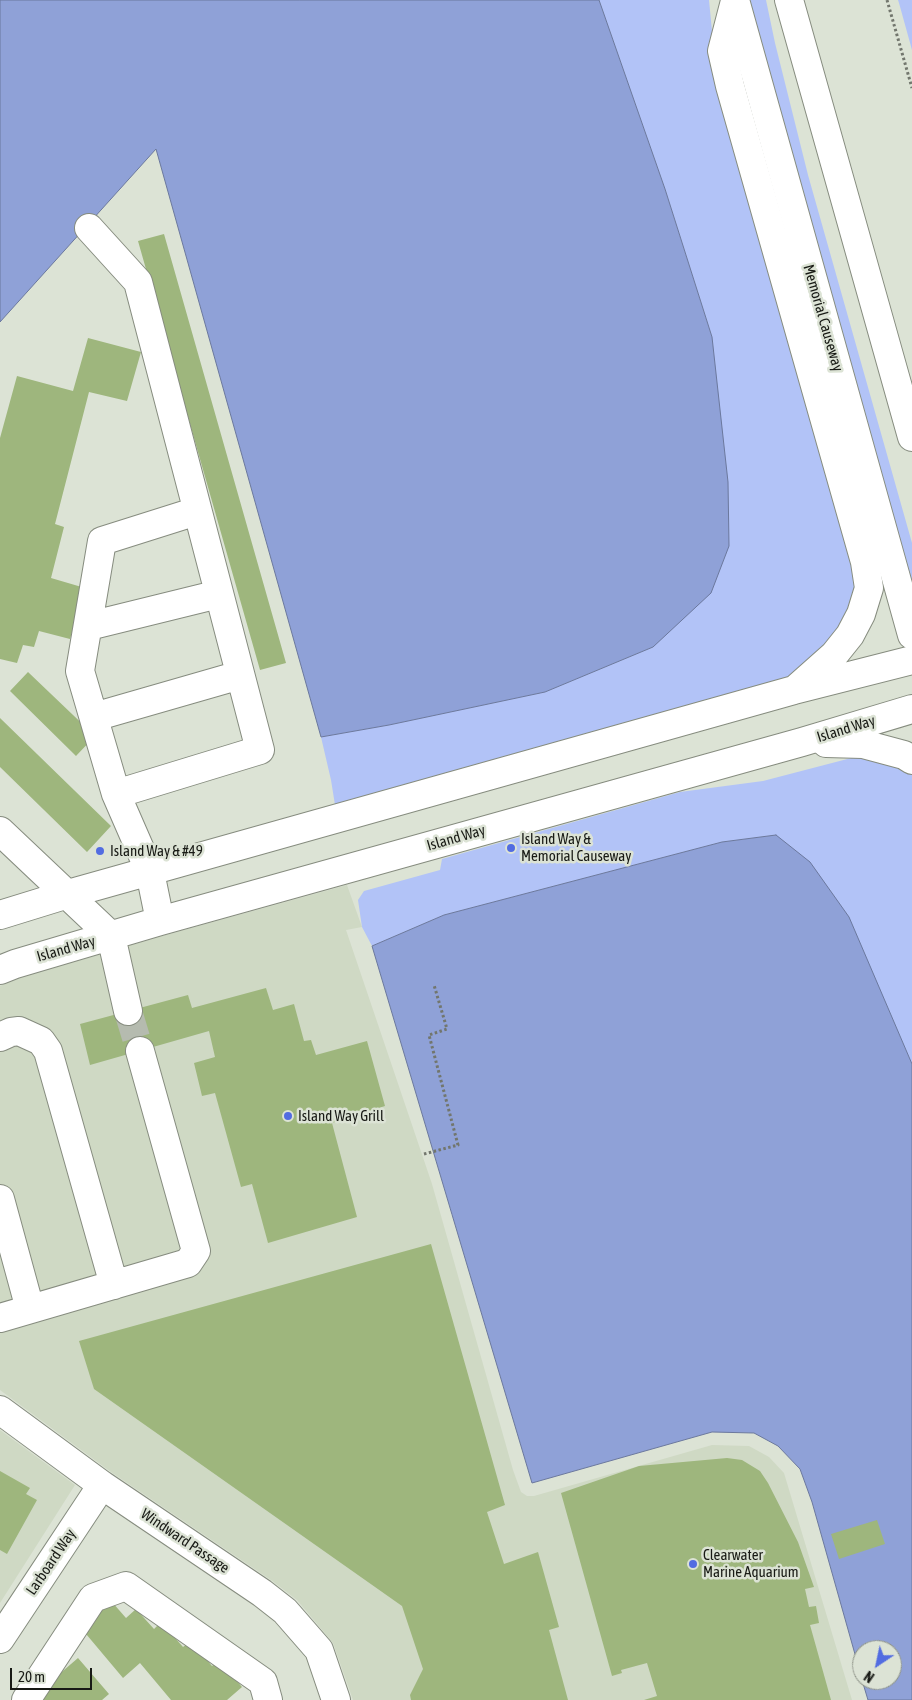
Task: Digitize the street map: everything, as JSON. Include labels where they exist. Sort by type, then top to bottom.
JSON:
[{"type":"street","points":[[789,0],[912,436]]},
{"type":"street","points":[[735,1],[722,50],[730,86],[865,562],[869,588],[862,614],[850,635],[834,655],[794,690]]},
{"type":"street","name":"Memorial Causeway","points":[[735,1],[912,635]]},
{"type":"street","points":[[89,228],[138,282],[260,750],[116,794]]},
{"type":"street","points":[[160,921],[150,872],[116,794],[80,671],[102,541],[198,512]]},
{"type":"street","points":[[88,626],[219,594]]},
{"type":"street","points":[[0,915],[68,894],[794,690],[912,660]]},
{"type":"street","points":[[94,717],[240,675]]},
{"type":"street","name":"Island Way","points":[[0,970],[160,921],[802,742],[912,709]]},
{"type":"street","points":[[802,742],[863,744],[904,755],[912,760]]},
{"type":"street","points":[[0,831],[111,936],[128,1011]]},
{"type":"street","points":[[0,1038],[11,1032],[19,1031],[41,1041],[48,1050],[114,1285]]},
{"type":"street","points":[[0,1318],[188,1263],[196,1251],[140,1051]]},
{"type":"street","points":[[0,1199],[30,1309]]},
{"type":"street","name":"Windward Passage","points":[[0,1410],[102,1485],[262,1593],[285,1611],[320,1650],[336,1700]]},
{"type":"street","name":"Larboard Way","points":[[0,1639],[102,1485]]},
{"type":"street","points":[[26,1700],[93,1598],[126,1586],[263,1682],[268,1700]]},
{"type":"path","points":[[887,0],[912,88]]},
{"type":"path","points":[[424,1154],[458,1145],[429,1035],[448,1029],[434,986]]},
{"type":"shaded area","points":[[0,0],[599,0],[665,189],[712,337],[728,482],[729,546],[711,593],[653,647],[545,692],[389,725],[321,737],[156,149],[0,322]]},
{"type":"shaded area","points":[[599,0],[709,0],[714,52],[860,572],[855,600],[831,642],[788,678],[335,805],[321,737],[389,725],[545,692],[653,647],[712,337],[665,189]]},
{"type":"shaded area","points":[[748,0],[766,0],[808,175],[912,543],[912,583]]},
{"type":"shaded area","points":[[898,0],[912,0],[912,50],[899,3]]},
{"type":"shaded area","points":[[855,757],[879,759],[912,775],[912,1064],[885,1002],[776,835],[722,842],[444,915],[372,946],[362,927],[358,900],[364,891],[440,870],[442,859],[680,792],[763,781]]},
{"type":"shaded area","points":[[776,835],[810,862],[849,917],[912,1064],[912,1700],[868,1700],[865,1690],[902,1690],[902,1640],[852,1640],[852,1644],[812,1502],[800,1469],[778,1446],[754,1433],[712,1432],[532,1483],[372,946],[444,915],[722,842]]},
{"type":"shaded area","points":[[347,885],[362,927],[346,930],[432,1184],[513,1470],[521,1492],[527,1496],[534,1496],[712,1445],[749,1446],[769,1457],[784,1473],[852,1700],[353,1700],[333,1643],[297,1600],[271,1580],[111,1472],[0,1390],[0,986],[19,978],[162,936]]},
{"type":"shaded area","points":[[0,1430],[75,1485],[0,1603]]},
{"type":"building","points":[[164,234],[286,663],[260,670],[138,241]]},
{"type":"building","points":[[88,338],[141,352],[127,401],[89,392],[55,524],[64,527],[51,578],[85,588],[70,639],[39,631],[34,647],[23,645],[17,663],[0,659],[0,438],[17,376],[73,391]]},
{"type":"building","points":[[28,672],[95,736],[76,756],[10,691]]},
{"type":"building","points":[[0,718],[111,826],[87,852],[0,767]]},
{"type":"building","name":"Island Way Grill","points":[[266,988],[273,1010],[294,1004],[304,1041],[311,1040],[316,1055],[367,1041],[385,1106],[332,1123],[357,1217],[268,1243],[252,1184],[241,1187],[215,1093],[202,1096],[194,1063],[215,1057],[209,1031],[90,1065],[80,1024],[188,995],[192,1008]]},
{"type":"building","points":[[431,1244],[505,1505],[487,1512],[504,1564],[538,1552],[559,1627],[549,1630],[568,1700],[411,1700],[410,1695],[423,1669],[402,1606],[94,1389],[79,1341]]},
{"type":"building","name":"Clearwater Marine Aquarium","points":[[727,1458],[742,1460],[760,1471],[798,1542],[814,1587],[805,1589],[809,1607],[816,1606],[819,1623],[810,1625],[831,1700],[644,1700],[657,1696],[647,1663],[621,1670],[622,1673],[612,1676],[561,1493],[639,1466]]},
{"type":"building","points":[[0,1471],[30,1488],[26,1494],[37,1500],[7,1554],[0,1550]]},
{"type":"building","points":[[877,1520],[885,1544],[839,1559],[831,1534]]},
{"type":"building","points":[[112,1602],[126,1618],[136,1609],[154,1629],[161,1622],[183,1647],[191,1641],[212,1666],[219,1660],[242,1687],[227,1700],[171,1700],[140,1663],[123,1678],[81,1628]]},
{"type":"building","points":[[78,1658],[109,1694],[102,1700],[41,1700],[36,1694]]},
{"type":"tunnel","points":[[128,1011],[140,1051]]},
{"type":"place","name":"Island Way & Memorial Causeway","points":[[511,848]]},
{"type":"place","name":"Island Way & #49","points":[[100,851]]},
{"type":"place","name":"Island Way Grill","points":[[288,1116]]},
{"type":"place","name":"Clearwater Marine Aquarium","points":[[693,1564]]}]
